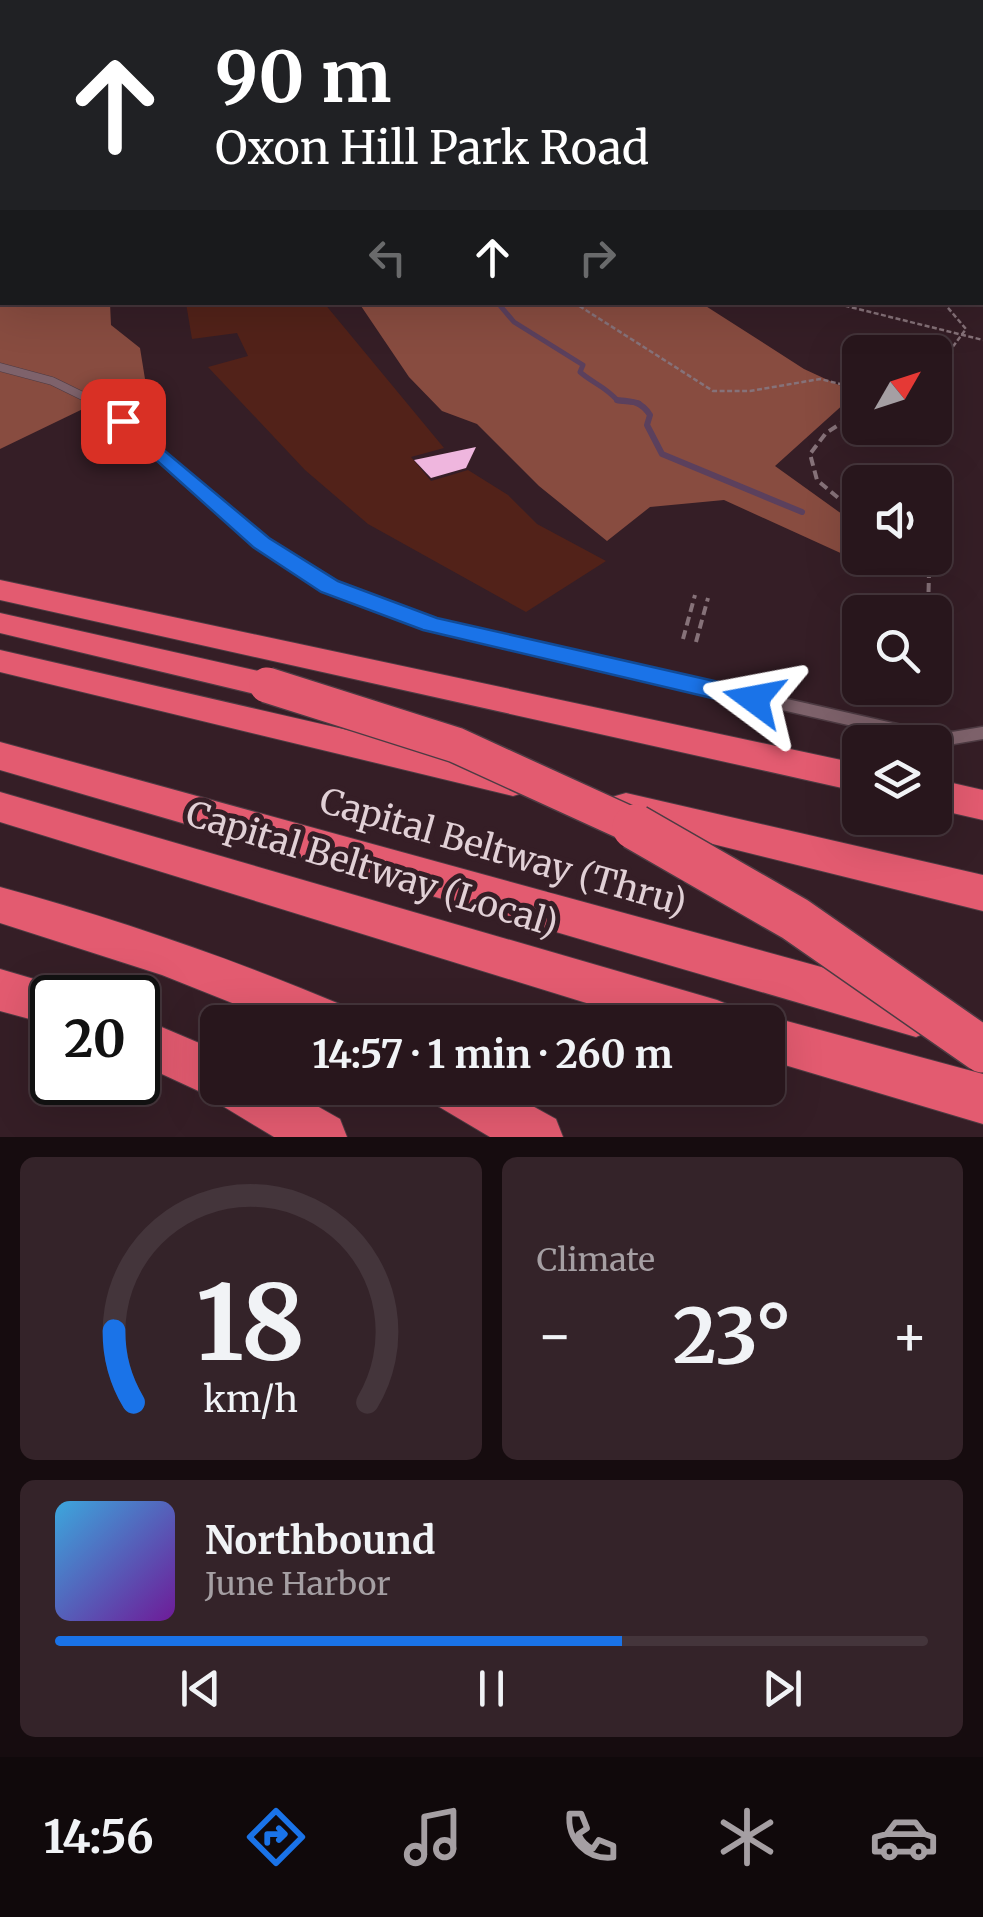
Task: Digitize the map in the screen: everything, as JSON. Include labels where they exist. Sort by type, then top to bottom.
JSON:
[{"type":"highway","points":[[0,590],[842,774]]},
{"type":"highway","points":[[0,623],[266,684],[454,745],[558,788],[664,840],[784,910],[912,996],[983,1050]]},
{"type":"highway","name":"Capital Beltway (Thru)","points":[[0,661],[983,893]]},
{"type":"highway","name":"Capital Beltway (Thru)","points":[[0,756],[983,1033]]},
{"type":"highway","points":[[952,798],[983,805]]},
{"type":"highway","name":"Capital Beltway (Local)","points":[[0,807],[660,1005]]},
{"type":"highway","points":[[0,905],[118,937],[292,1005]]},
{"type":"highway","points":[[0,990],[30,998]]},
{"type":"highway","points":[[785,1043],[983,1099]]},
{"type":"highway","points":[[160,1049],[200,1068]]},
{"type":"highway","points":[[267,1105],[322,1137]]},
{"type":"highway","points":[[482,1105],[538,1137]]},
{"type":"lane","points":[[0,367],[52,382],[105,407],[232,518],[303,572],[368,603],[431,624],[919,735],[953,738],[983,733]]},
{"type":"path","points":[[578,305],[713,391],[736,395],[790,379],[842,381]]},
{"type":"path","points":[[842,305],[983,340]]},
{"type":"path","points":[[946,305],[966,329],[952,347]]},
{"type":"path","points":[[842,423],[826,433],[810,454],[817,480],[842,501]]},
{"type":"path","points":[[683,639],[695,595]]},
{"type":"path","points":[[696,642],[708,598]]},
{"type":"shaded area","points":[[0,305],[110,305],[111,325],[140,348],[145,379],[0,449]]},
{"type":"shaded area","points":[[186,305],[326,305],[444,448],[411,457],[431,481],[468,470],[508,495],[537,524],[606,561],[526,612],[368,524],[305,470],[208,367],[248,356],[237,333],[192,339]]},
{"type":"shaded area","points":[[360,305],[704,305],[804,369],[842,387],[842,406],[775,466],[842,514],[842,554],[724,500],[650,507],[607,541],[539,486],[477,424],[442,411],[409,377]]},
{"type":"building","points":[[476,447],[466,468],[431,478],[414,460]]},
{"type":"waterway","points":[[500,305],[514,322],[583,365],[580,372],[617,400]]},
{"type":"waterway","points":[[617,400],[631,402]]},
{"type":"waterway","points":[[617,400],[631,402]]},
{"type":"waterway","points":[[631,402],[639,403]]},
{"type":"waterway","points":[[631,402],[650,415],[647,425],[662,454],[802,512]]},
{"type":"route","points":[[123,421],[261,542],[303,572],[368,603],[431,624],[754,699]]}]
